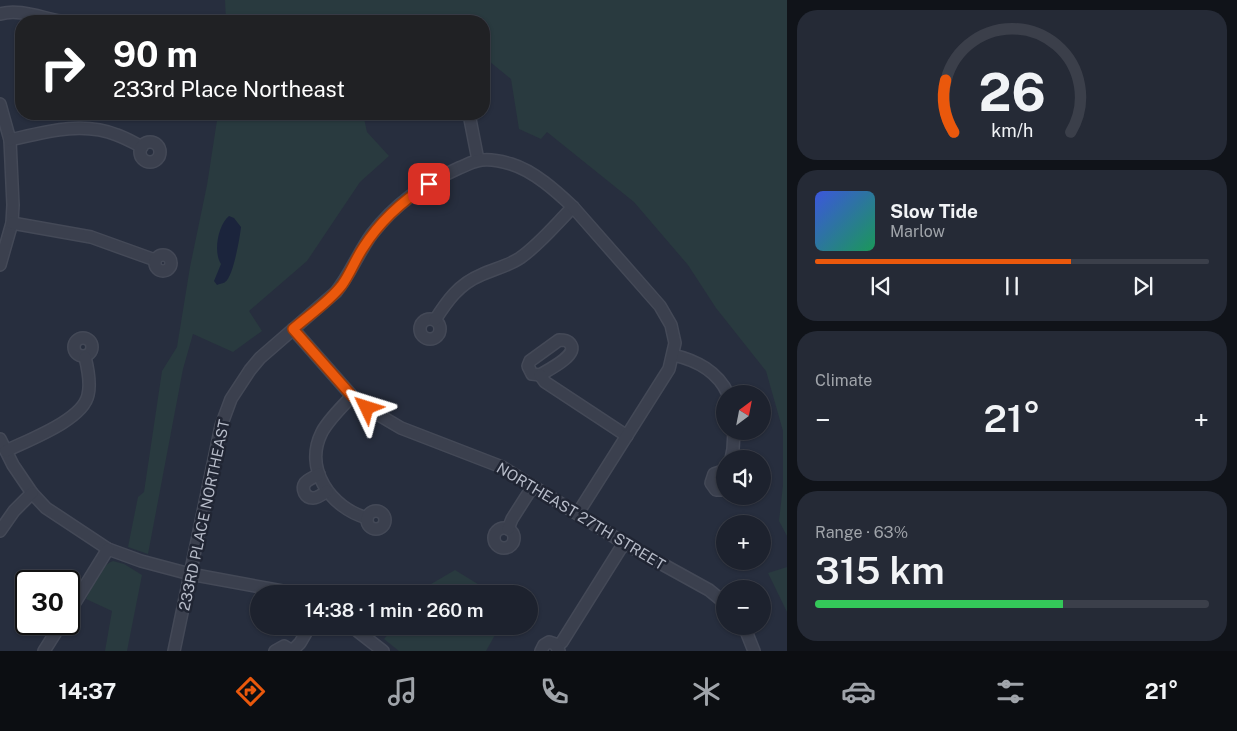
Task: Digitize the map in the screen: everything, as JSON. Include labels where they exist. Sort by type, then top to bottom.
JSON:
[{"type":"street","points":[[0,14],[12,12],[28,15]]},
{"type":"street","points":[[0,104],[10,140],[13,179],[12,223],[0,266]]},
{"type":"street","points":[[470,120],[478,160],[512,164],[559,194],[573,207],[660,306],[671,326],[675,343],[669,368],[578,513]]},
{"type":"street","points":[[10,140],[52,130],[90,128],[117,135],[142,147]]},
{"type":"street","name":"233RD PLACE NORTHEAST","points":[[174,651],[221,426],[231,399],[240,383],[260,358],[336,292],[372,235],[400,204],[440,177],[478,160]]},
{"type":"street","points":[[435,320],[461,287],[481,275],[510,264],[520,258],[573,207]]},
{"type":"street","points":[[12,223],[91,237],[155,260]]},
{"type":"street","name":"NORTHEAST 27TH STREET","points":[[293,329],[352,396],[384,419],[429,440],[502,467],[624,543],[716,596]]},
{"type":"street","points":[[673,355],[694,361],[704,367],[723,385]]},
{"type":"street","points":[[6,451],[72,418],[82,408],[88,395],[89,386],[85,357]]},
{"type":"street","points":[[540,375],[544,382],[626,436]]},
{"type":"street","points":[[352,396],[322,432],[316,452],[319,474],[327,491],[339,504],[350,512],[367,518]]},
{"type":"street","points":[[0,439],[13,465],[32,493],[46,508],[108,549],[140,561],[190,574],[250,585]]},
{"type":"street","points":[[716,473],[711,483],[716,490]]},
{"type":"street","points":[[319,474],[306,483],[305,494],[313,498],[327,491]]},
{"type":"street","points":[[508,528],[533,486]]},
{"type":"street","points":[[0,531],[14,511],[32,493]]},
{"type":"street","points":[[541,651],[546,643],[552,643],[558,649],[624,543]]},
{"type":"street","points":[[80,594],[108,549]]},
{"type":"street","points":[[44,651],[54,635]]},
{"type":"street","points":[[275,651],[284,646],[292,651],[305,635]]},
{"type":"street","points":[[363,635],[383,651]]},
{"type":"street","points":[[748,635],[754,651]]},
{"type":"shaded area","points":[[225,0],[787,0],[787,536],[779,521],[783,485],[783,431],[766,371],[716,308],[688,265],[634,202],[547,132],[541,139],[519,129],[511,79],[490,62],[490,15],[226,15]]},
{"type":"shaded area","points":[[217,120],[364,120],[367,132],[389,156],[360,182],[307,261],[249,311],[262,331],[233,352],[193,334],[183,369],[148,554],[128,547],[138,497],[144,492],[162,371],[177,347],[190,267],[207,185]]},
{"type":"shaded area","points":[[113,561],[124,564],[142,575],[127,651],[105,651],[112,611],[86,599],[100,572]]},
{"type":"shaded area","points":[[787,567],[787,612],[768,573]]},
{"type":"shaded area","points":[[455,570],[479,585],[429,585]]},
{"type":"shaded area","points":[[388,635],[495,635],[486,651],[399,651],[384,639]]},
{"type":"water","points":[[229,216],[234,218],[241,227],[239,239],[231,273],[225,282],[217,285],[214,281],[221,264],[217,253],[218,239],[222,226]]},
{"type":"route","points":[[367,408],[352,396],[293,329],[336,292],[362,249],[386,217],[400,204],[429,184]]}]
